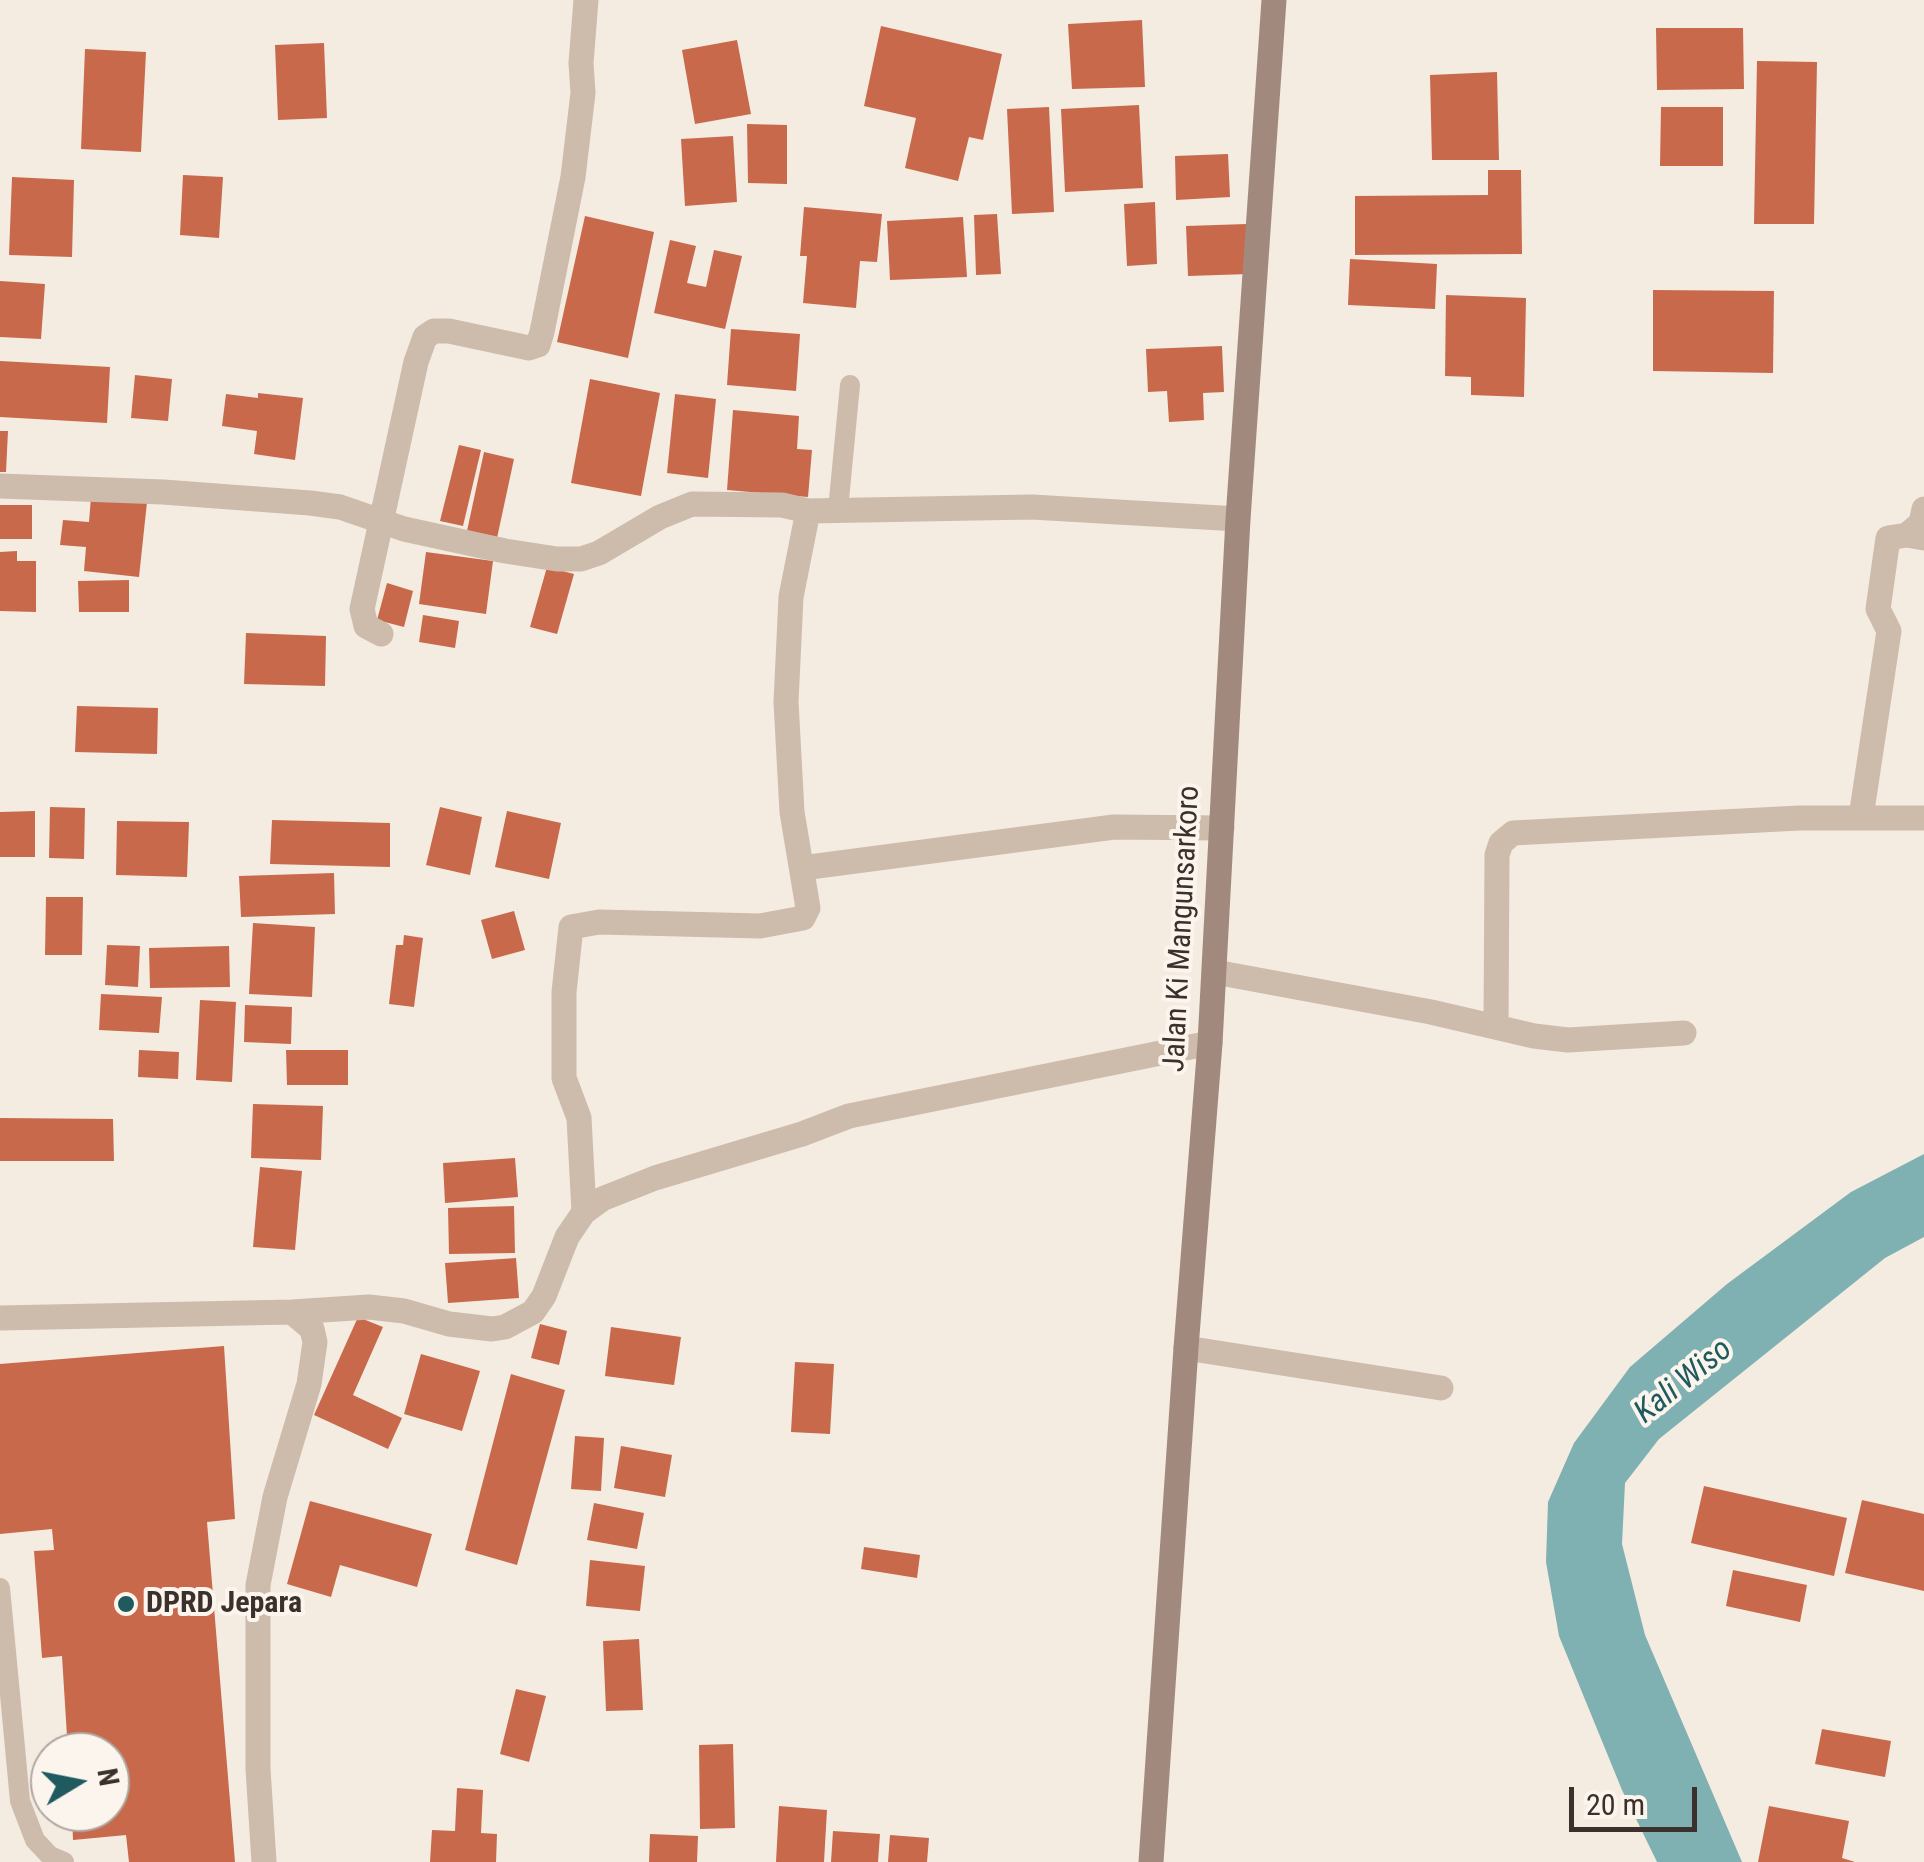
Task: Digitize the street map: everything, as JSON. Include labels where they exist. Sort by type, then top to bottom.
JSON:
[{"type":"main road","name":"Jalan Ki Mangunsarkoro","points":[[1151,1862],[1210,1043],[1238,519],[1274,0]]},
{"type":"street","points":[[381,634],[366,626],[362,610],[416,362],[425,337],[434,331],[449,331],[530,348],[538,345],[574,176],[583,94],[586,0]]},
{"type":"street","points":[[0,486],[279,499],[340,508],[380,522],[505,551],[581,559],[599,553],[660,516],[692,504],[782,505],[808,511],[1032,507],[1238,519]]},
{"type":"street","points":[[1861,817],[1889,632],[1878,609],[1888,538],[1916,537],[1924,509]]},
{"type":"street","points":[[584,1212],[579,1118],[564,1078],[564,992],[571,927],[599,922],[760,926],[803,918],[808,908],[792,812],[786,702],[791,596],[808,511]]},
{"type":"street","points":[[1496,1026],[1496,855],[1508,836],[1518,832],[1861,817],[1924,818]]},
{"type":"street","points":[[802,868],[1114,827],[1222,828]]},
{"type":"street","points":[[1214,972],[1534,1036],[1568,1040],[1684,1033]]},
{"type":"street","points":[[0,1318],[292,1312],[369,1306],[492,1329],[513,1324],[533,1312],[544,1296],[566,1237],[584,1212],[602,1198],[849,1116],[1210,1043]]},
{"type":"street","points":[[264,1862],[257,1732],[258,1585],[275,1497],[308,1384],[315,1342],[312,1329],[292,1312]]},
{"type":"street","points":[[1186,1348],[1441,1388]]},
{"type":"lane","points":[[838,510],[850,385]]},
{"type":"lane","points":[[0,1588],[20,1801],[35,1840],[50,1856],[64,1862]]},
{"type":"water","name":"Kali Wiso","points":[[1924,1154],[1924,1237],[1885,1258],[1659,1439],[1625,1483],[1622,1544],[1645,1635],[1742,1862],[1657,1862],[1622,1790],[1559,1636],[1546,1562],[1548,1502],[1574,1443],[1630,1367],[1727,1284],[1851,1192]]},
{"type":"building","points":[[1142,20],[1145,87],[1072,89],[1068,24]]},
{"type":"building","points":[[881,26],[1002,54],[983,140],[969,137],[958,181],[905,168],[916,118],[864,106]]},
{"type":"building","points":[[1656,28],[1743,28],[1744,89],[1657,90]]},
{"type":"building","points":[[737,40],[751,114],[695,124],[682,50]]},
{"type":"building","points":[[324,43],[327,118],[278,120],[275,45]]},
{"type":"building","points":[[85,49],[146,52],[141,152],[81,149]]},
{"type":"building","points":[[1757,61],[1817,62],[1814,224],[1754,224]]},
{"type":"building","points":[[1497,72],[1499,160],[1432,160],[1430,75]]},
{"type":"building","points":[[1139,105],[1143,188],[1065,192],[1061,109]]},
{"type":"building","points":[[1049,107],[1054,212],[1012,214],[1007,109]]},
{"type":"building","points":[[1661,107],[1723,107],[1723,166],[1660,166]]},
{"type":"building","points":[[747,124],[787,125],[787,184],[748,183]]},
{"type":"building","points":[[733,136],[737,202],[685,206],[681,139]]},
{"type":"building","points":[[1228,154],[1230,197],[1176,200],[1175,156]]},
{"type":"building","points":[[1488,170],[1521,170],[1522,254],[1355,255],[1355,196],[1488,195]]},
{"type":"building","points":[[183,175],[223,177],[219,238],[180,235]]},
{"type":"building","points":[[12,177],[74,180],[72,257],[9,255]]},
{"type":"building","points":[[1155,202],[1157,264],[1127,266],[1124,204]]},
{"type":"building","points":[[804,207],[882,214],[877,262],[860,261],[856,308],[803,303],[807,256],[800,256]]},
{"type":"building","points":[[997,214],[1001,274],[976,275],[974,215]]},
{"type":"building","points":[[585,216],[654,232],[628,358],[557,342]]},
{"type":"building","points":[[963,217],[967,277],[890,280],[887,221]]},
{"type":"building","points":[[1247,224],[1249,274],[1188,276],[1186,226]]},
{"type":"building","points":[[670,240],[696,246],[687,283],[706,287],[714,250],[742,256],[725,329],[654,313]]},
{"type":"building","points":[[1350,259],[1437,264],[1435,309],[1348,305]]},
{"type":"building","points":[[0,281],[45,284],[41,339],[0,337]]},
{"type":"building","points":[[1653,290],[1774,291],[1773,373],[1653,371]]},
{"type":"building","points":[[1446,295],[1526,298],[1524,397],[1471,395],[1471,377],[1445,376]]},
{"type":"building","points":[[731,329],[800,334],[796,391],[727,385]]},
{"type":"building","points":[[1222,346],[1224,392],[1203,393],[1204,420],[1169,422],[1167,391],[1148,392],[1146,349]]},
{"type":"building","points":[[0,361],[110,367],[107,423],[0,417]]},
{"type":"building","points":[[135,375],[172,379],[168,421],[131,418]]},
{"type":"building","points":[[590,379],[660,393],[641,496],[571,483]]},
{"type":"building","points":[[258,393],[303,398],[295,460],[254,454],[257,431],[222,426],[226,394],[258,398]]},
{"type":"building","points":[[675,394],[716,399],[708,478],[667,473]]},
{"type":"building","points":[[733,410],[799,416],[797,449],[812,450],[808,497],[727,490]]},
{"type":"building","points":[[0,431],[8,431],[6,472],[0,472]]},
{"type":"building","points":[[459,445],[481,450],[463,526],[440,521]]},
{"type":"building","points":[[484,452],[514,459],[497,538],[467,531]]},
{"type":"building","points":[[91,497],[147,502],[139,577],[84,571],[86,547],[60,545],[63,520],[89,522]]},
{"type":"building","points":[[0,505],[32,505],[32,539],[0,539]]},
{"type":"building","points":[[17,551],[17,561],[36,561],[36,612],[0,611],[0,552]]},
{"type":"building","points":[[426,552],[493,561],[486,614],[419,604]]},
{"type":"building","points":[[547,567],[574,574],[557,634],[530,627]]},
{"type":"building","points":[[129,580],[129,612],[79,612],[78,581]]},
{"type":"building","points":[[387,583],[413,591],[404,627],[377,620]]},
{"type":"building","points":[[423,615],[459,621],[455,648],[419,642]]},
{"type":"building","points":[[246,633],[326,636],[325,686],[244,684]]},
{"type":"building","points":[[77,706],[158,708],[157,754],[75,752]]},
{"type":"building","points":[[50,807],[85,808],[84,859],[49,858]]},
{"type":"building","points":[[440,807],[482,817],[470,875],[426,865]]},
{"type":"building","points":[[35,811],[35,857],[0,857],[0,812]]},
{"type":"building","points":[[507,811],[561,823],[549,879],[495,867]]},
{"type":"building","points":[[272,820],[390,823],[390,867],[270,864]]},
{"type":"building","points":[[117,821],[189,822],[187,877],[116,875]]},
{"type":"building","points":[[334,873],[335,914],[241,917],[239,876]]},
{"type":"building","points":[[46,897],[83,897],[82,955],[45,955]]},
{"type":"building","points":[[514,911],[525,950],[492,959],[481,920]]},
{"type":"building","points":[[253,923],[315,927],[312,997],[249,994]]},
{"type":"building","points":[[404,935],[423,938],[414,1007],[389,1004],[396,945],[403,945]]},
{"type":"building","points":[[107,945],[140,946],[138,987],[105,985]]},
{"type":"building","points":[[229,946],[230,987],[150,988],[149,948]]},
{"type":"building","points":[[101,994],[162,997],[159,1033],[99,1030]]},
{"type":"building","points":[[200,1000],[236,1002],[232,1082],[196,1080]]},
{"type":"building","points":[[245,1005],[292,1007],[291,1044],[244,1042]]},
{"type":"building","points":[[139,1050],[179,1052],[178,1079],[138,1077]]},
{"type":"building","points":[[286,1050],[348,1050],[348,1085],[287,1085]]},
{"type":"building","points":[[253,1104],[323,1106],[321,1160],[251,1158]]},
{"type":"building","points":[[0,1118],[113,1119],[114,1161],[0,1161]]},
{"type":"building","points":[[515,1158],[518,1197],[445,1203],[443,1163]]},
{"type":"building","points":[[260,1167],[302,1171],[295,1250],[253,1247]]},
{"type":"building","points":[[514,1206],[515,1253],[449,1254],[448,1208]]},
{"type":"building","points":[[516,1258],[519,1298],[448,1303],[445,1263]]},
{"type":"building","points":[[358,1317],[383,1327],[353,1395],[402,1418],[388,1449],[314,1415]]},
{"type":"building","points":[[540,1324],[567,1331],[559,1365],[531,1358]]},
{"type":"building","points":[[611,1327],[681,1337],[674,1385],[605,1376]]},
{"type":"building","name":"DPRD Jepara","points":[[224,1346],[235,1519],[207,1522],[235,1862],[129,1862],[126,1835],[73,1840],[73,1832],[130,1832],[130,1732],[67,1732],[62,1656],[42,1658],[34,1551],[54,1550],[52,1529],[0,1534],[0,1364]]},
{"type":"building","points":[[421,1354],[480,1371],[462,1431],[404,1414]]},
{"type":"building","points":[[795,1362],[834,1364],[830,1434],[791,1432]]},
{"type":"building","points":[[511,1374],[565,1390],[517,1565],[465,1550]]},
{"type":"building","points":[[575,1436],[604,1438],[601,1491],[571,1489]]},
{"type":"building","points":[[621,1446],[672,1455],[665,1497],[614,1488]]},
{"type":"building","points":[[1704,1486],[1847,1518],[1834,1576],[1691,1543]]},
{"type":"building","points":[[1862,1500],[1924,1514],[1924,1591],[1845,1573]]},
{"type":"building","points":[[310,1501],[432,1534],[417,1587],[340,1565],[331,1597],[287,1584]]},
{"type":"building","points":[[594,1503],[644,1513],[637,1549],[587,1540]]},
{"type":"building","points":[[864,1547],[920,1555],[917,1578],[861,1569]]},
{"type":"building","points":[[590,1560],[645,1566],[640,1611],[586,1606]]},
{"type":"building","points":[[1733,1570],[1807,1585],[1800,1622],[1726,1606]]},
{"type":"building","points":[[639,1639],[643,1710],[606,1711],[603,1641]]},
{"type":"building","points":[[516,1689],[546,1696],[529,1762],[500,1754]]},
{"type":"building","points":[[1822,1729],[1891,1741],[1885,1777],[1815,1764]]},
{"type":"building","points":[[733,1744],[735,1828],[700,1829],[699,1745]]},
{"type":"building","points":[[457,1788],[483,1790],[481,1833],[497,1834],[496,1862],[430,1862],[432,1830],[455,1831]]},
{"type":"building","points":[[779,1806],[827,1810],[824,1862],[776,1862]]},
{"type":"building","points":[[1769,1806],[1849,1821],[1842,1858],[1855,1862],[1758,1862]]},
{"type":"building","points":[[833,1831],[880,1834],[878,1862],[831,1862]]},
{"type":"building","points":[[650,1834],[698,1836],[697,1862],[649,1862]]},
{"type":"building","points":[[890,1835],[929,1838],[927,1862],[888,1862]]},
{"type":"place","name":"DPRD Jepara","points":[[126,1604]]}]
